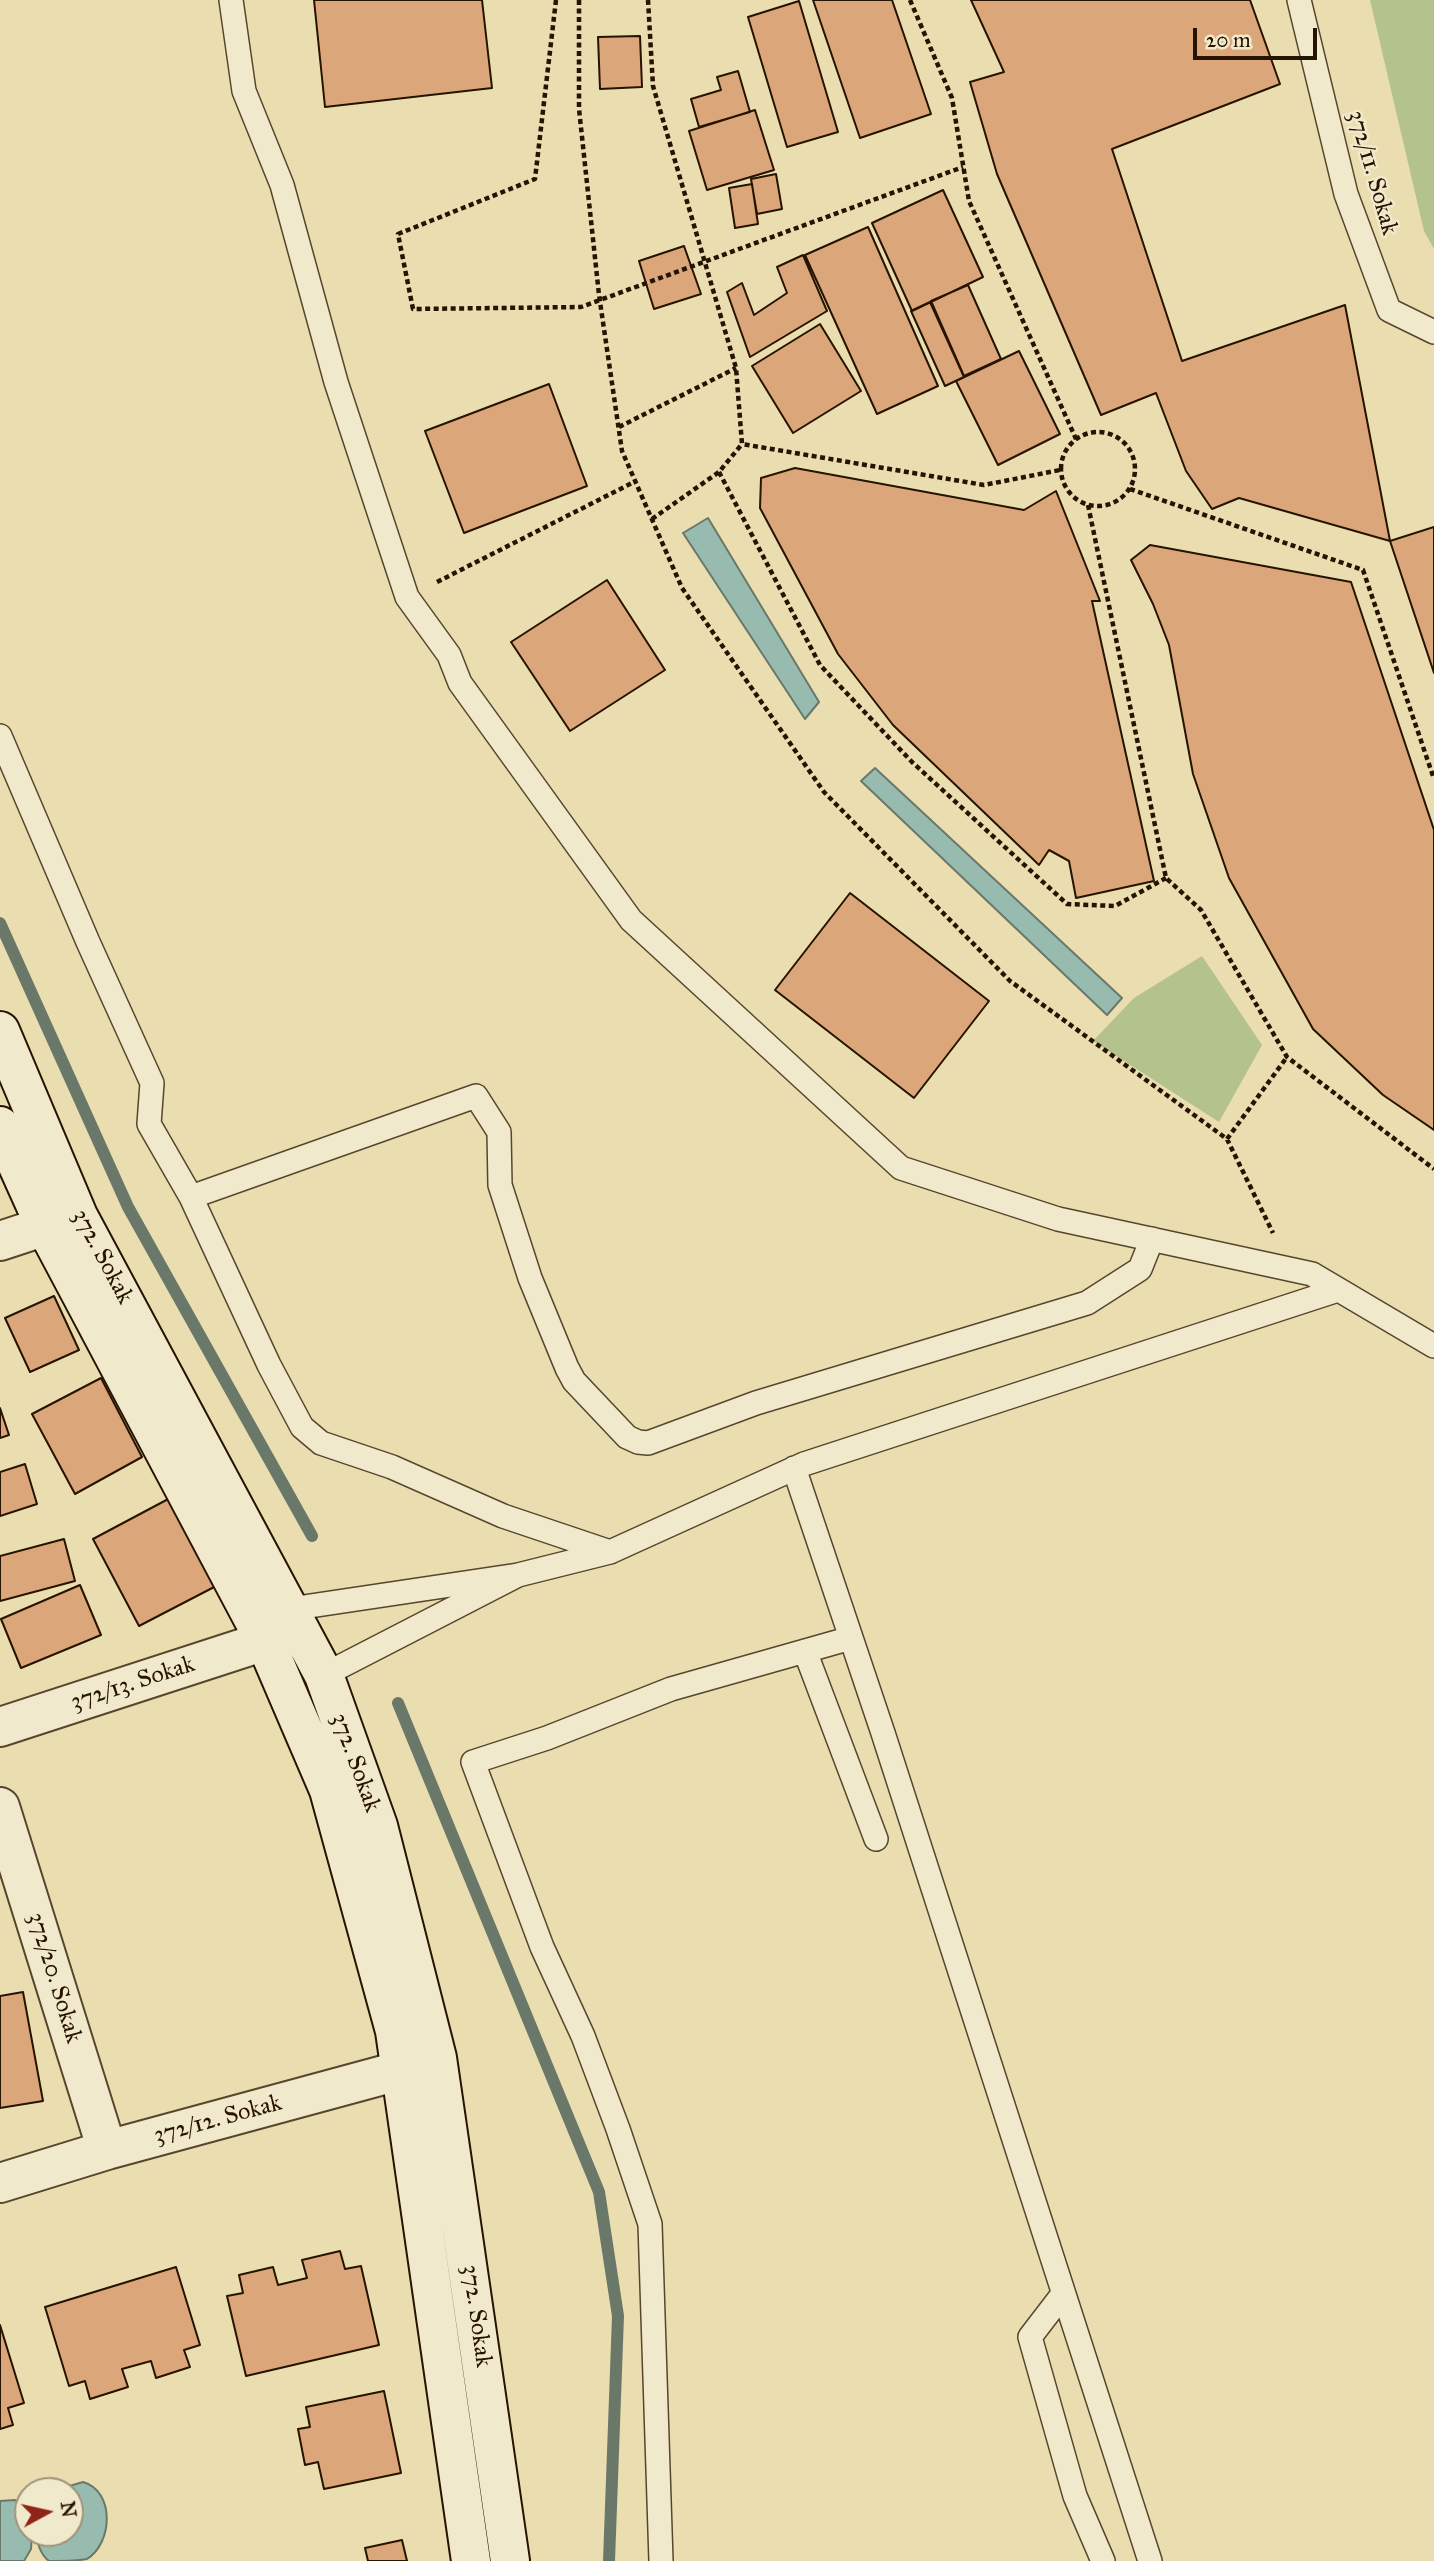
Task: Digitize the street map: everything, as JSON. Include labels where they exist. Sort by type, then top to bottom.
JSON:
[{"type":"main road","name":"372. Sokak","points":[[0,1031],[62,1221],[265,1641],[329,1790],[395,2031],[471,2561]]},
{"type":"main road","name":"372. Sokak","points":[[0,1126],[62,1221],[290,1609],[324,1675],[378,1826],[437,2058],[510,2561]]},
{"type":"main road","points":[[0,1241],[62,1221]]},
{"type":"main road","name":"372/13. Sokak","points":[[0,1727],[265,1641]]},
{"type":"main road","name":"372/20. Sokak","points":[[0,1807],[107,2150]]},
{"type":"main road","name":"372/12. Sokak","points":[[0,2183],[107,2150],[402,2070],[437,2058]]},
{"type":"lane","points":[[231,0],[244,92],[282,185],[336,382],[407,597],[449,655],[460,683],[631,920],[901,1168],[1058,1219],[1312,1274],[1434,1346]]},
{"type":"lane","name":"372/11. Sokak","points":[[1299,0],[1346,194],[1390,310],[1434,331]]},
{"type":"lane","points":[[0,736],[88,943],[152,1083],[149,1124],[191,1197],[269,1365],[302,1427],[321,1443],[392,1466],[503,1516],[610,1552]]},
{"type":"lane","points":[[191,1197],[476,1096],[499,1132],[500,1185],[530,1278],[567,1368],[574,1381],[627,1437],[648,1443],[756,1403],[1087,1303],[1140,1269],[1152,1239]]},
{"type":"lane","points":[[518,1575],[324,1675],[265,1641],[290,1609],[518,1575],[610,1552],[794,1468],[1338,1290]]},
{"type":"lane","points":[[794,1468],[1150,2561]]},
{"type":"lane","points":[[661,2561],[650,2224],[583,2036],[542,1947],[473,1762],[547,1738],[671,1689],[851,1638]]},
{"type":"lane","points":[[805,1651],[876,1839]]},
{"type":"lane","points":[[1063,2294],[1030,2337],[1076,2496],[1102,2561]]},
{"type":"path","points":[[556,0],[535,179],[398,234],[413,309],[581,307],[963,167]]},
{"type":"path","points":[[579,0],[579,109],[599,295],[622,451],[682,588],[824,792],[1010,981],[1227,1139],[1291,1270]]},
{"type":"path","points":[[648,0],[653,86],[736,368],[742,444],[719,472],[652,519]]},
{"type":"path","points":[[910,0],[952,98],[969,201],[1076,439]]},
{"type":"path","points":[[619,427],[736,368]]},
{"type":"path","points":[[1100,432],[1123,442],[1131,452],[1135,464],[1134,477],[1130,489],[1122,498],[1100,507],[1077,500],[1068,492],[1060,470],[1062,458],[1076,439],[1100,432]]},
{"type":"path","points":[[742,444],[984,485],[1060,470]]},
{"type":"path","points":[[719,472],[820,665],[912,762],[1067,904],[1115,906],[1166,878]]},
{"type":"path","points":[[407,597],[636,481]]},
{"type":"path","points":[[1130,489],[1363,570],[1434,779]]},
{"type":"path","points":[[1088,505],[1166,878],[1201,910],[1287,1057],[1434,1169]]},
{"type":"path","points":[[1227,1139],[1287,1057]]},
{"type":"green space","points":[[1370,0],[1434,0],[1434,249],[1424,231]]},
{"type":"green space","points":[[1202,956],[1262,1045],[1219,1122],[1093,1041],[1134,998]]},
{"type":"water","points":[[708,518],[819,702],[805,719],[683,533]]},
{"type":"water","points":[[875,768],[1122,998],[1107,1015],[861,781]]},
{"type":"water","points":[[84,2482],[93,2487],[101,2496],[107,2518],[106,2530],[96,2551],[87,2559],[49,2561],[40,2548],[84,2547]]},
{"type":"water","points":[[14,2500],[14,2547],[31,2547],[24,2561],[0,2561],[0,2501]]},
{"type":"building","points":[[314,0],[482,0],[492,88],[325,107]]},
{"type":"building","points":[[813,0],[892,0],[931,114],[860,138]]},
{"type":"building","points":[[971,0],[1250,0],[1280,84],[1112,149],[1182,361],[1345,305],[1390,541],[1239,498],[1212,509],[1186,471],[1156,393],[1101,415],[997,174],[970,82],[1004,72]]},
{"type":"building","points":[[799,1],[838,132],[787,147],[748,17]]},
{"type":"building","points":[[640,36],[642,87],[600,89],[598,37]]},
{"type":"building","points":[[738,71],[750,112],[699,127],[691,99],[721,90],[717,77]]},
{"type":"building","points":[[755,110],[774,170],[707,190],[689,131]]},
{"type":"building","points":[[776,174],[782,209],[757,214],[751,179]]},
{"type":"building","points":[[752,184],[758,224],[735,228],[729,188]]},
{"type":"building","points":[[943,190],[983,277],[912,311],[872,223]]},
{"type":"building","points":[[868,227],[938,386],[877,414],[805,255]]},
{"type":"building","points":[[684,246],[701,294],[654,309],[639,261]]},
{"type":"building","points":[[803,255],[827,311],[750,357],[727,292],[742,283],[754,315],[787,293],[777,267]]},
{"type":"building","points":[[968,285],[1001,359],[964,376],[931,301]]},
{"type":"building","points":[[930,302],[964,377],[945,386],[911,311]]},
{"type":"building","points":[[820,324],[861,391],[793,433],[752,366]]},
{"type":"building","points":[[1019,351],[1060,434],[998,465],[956,381]]},
{"type":"building","points":[[549,384],[587,486],[464,533],[425,431]]},
{"type":"building","points":[[795,468],[1024,510],[1056,491],[1100,601],[1092,601],[1154,881],[1076,898],[1069,861],[1049,850],[1039,865],[893,725],[838,654],[760,508],[761,478]]},
{"type":"building","points":[[1434,527],[1434,673],[1390,541]]},
{"type":"building","points":[[1150,545],[1351,582],[1434,830],[1434,1130],[1383,1095],[1313,1029],[1229,878],[1193,774],[1169,645],[1153,604],[1131,560]]},
{"type":"building","points":[[607,580],[665,670],[570,731],[511,642]]},
{"type":"building","points":[[850,893],[989,1001],[914,1098],[775,990]]},
{"type":"building","points":[[54,1296],[79,1350],[30,1372],[5,1318]]},
{"type":"building","points":[[101,1378],[142,1457],[75,1494],[32,1414]]},
{"type":"building","points":[[0,1408],[9,1435],[0,1438]]},
{"type":"building","points":[[25,1464],[37,1504],[0,1516],[0,1472]]},
{"type":"building","points":[[172,1497],[218,1585],[139,1626],[93,1539]]},
{"type":"building","points":[[64,1539],[75,1581],[0,1601],[0,1556]]},
{"type":"building","points":[[80,1585],[101,1635],[21,1668],[1,1619]]},
{"type":"building","points":[[23,1992],[43,2101],[0,2108],[0,1996]]},
{"type":"building","points":[[340,2251],[345,2269],[361,2266],[379,2345],[246,2376],[227,2296],[243,2293],[239,2275],[273,2267],[278,2285],[307,2278],[302,2260]]},
{"type":"building","points":[[176,2267],[200,2345],[184,2350],[190,2367],[156,2378],[151,2361],[122,2369],[128,2387],[90,2399],[85,2381],[69,2386],[45,2307]]},
{"type":"building","points":[[0,2325],[24,2403],[8,2408],[13,2425],[0,2429]]},
{"type":"building","points":[[384,2391],[401,2473],[324,2489],[318,2462],[305,2465],[298,2429],[310,2427],[306,2407]]},
{"type":"building","points":[[402,2540],[407,2561],[368,2561],[365,2548]]},
{"type":"waterway","points":[[0,923],[128,1207],[312,1536]]},
{"type":"waterway","points":[[398,1703],[599,2192],[618,2316],[609,2561]]}]
